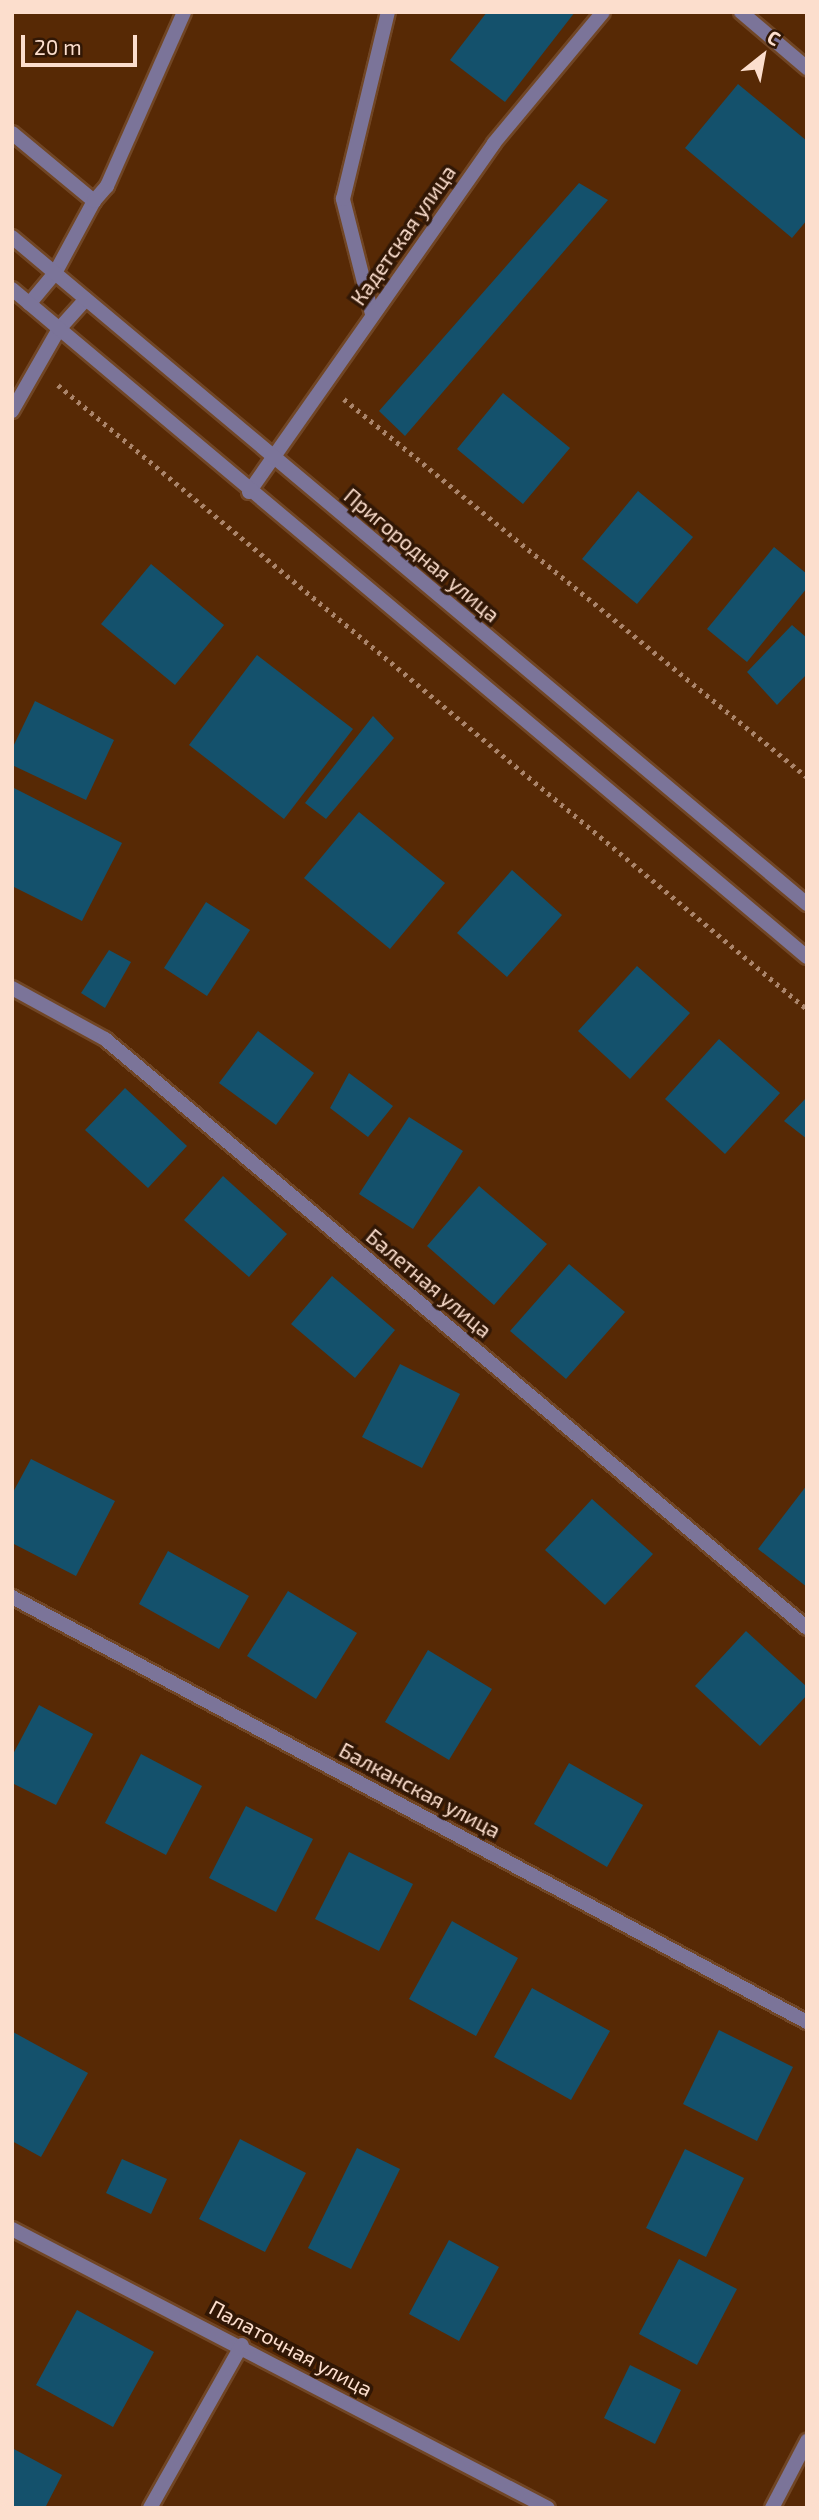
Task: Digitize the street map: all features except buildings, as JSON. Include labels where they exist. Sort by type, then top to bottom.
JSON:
[{"type":"street","points":[[29,304],[55,273],[94,201],[107,186],[184,12]]},
{"type":"street","points":[[372,314],[343,199],[388,12]]},
{"type":"street","name":"Кадетская улица","points":[[249,492],[494,143],[603,12]]},
{"type":"street","points":[[741,12],[807,68]]},
{"type":"street","points":[[12,133],[94,201]]},
{"type":"street","name":"Пригородная улица","points":[[12,237],[807,904]]},
{"type":"street","points":[[12,289],[249,492],[807,957]]},
{"type":"street","points":[[12,411],[59,329],[86,299]]},
{"type":"street","name":"Балетная улица","points":[[12,988],[105,1039],[807,1628]]},
{"type":"street","name":"Балканская улица","points":[[12,1597],[807,2022]]},
{"type":"street","name":"Палаточная улица","points":[[12,2229],[242,2345],[548,2508]]},
{"type":"street","points":[[149,2508],[242,2345]]},
{"type":"street","points":[[772,2508],[807,2441]]},
{"type":"path","points":[[37,368],[807,1010]]},
{"type":"path","points":[[324,383],[807,778]]}]
